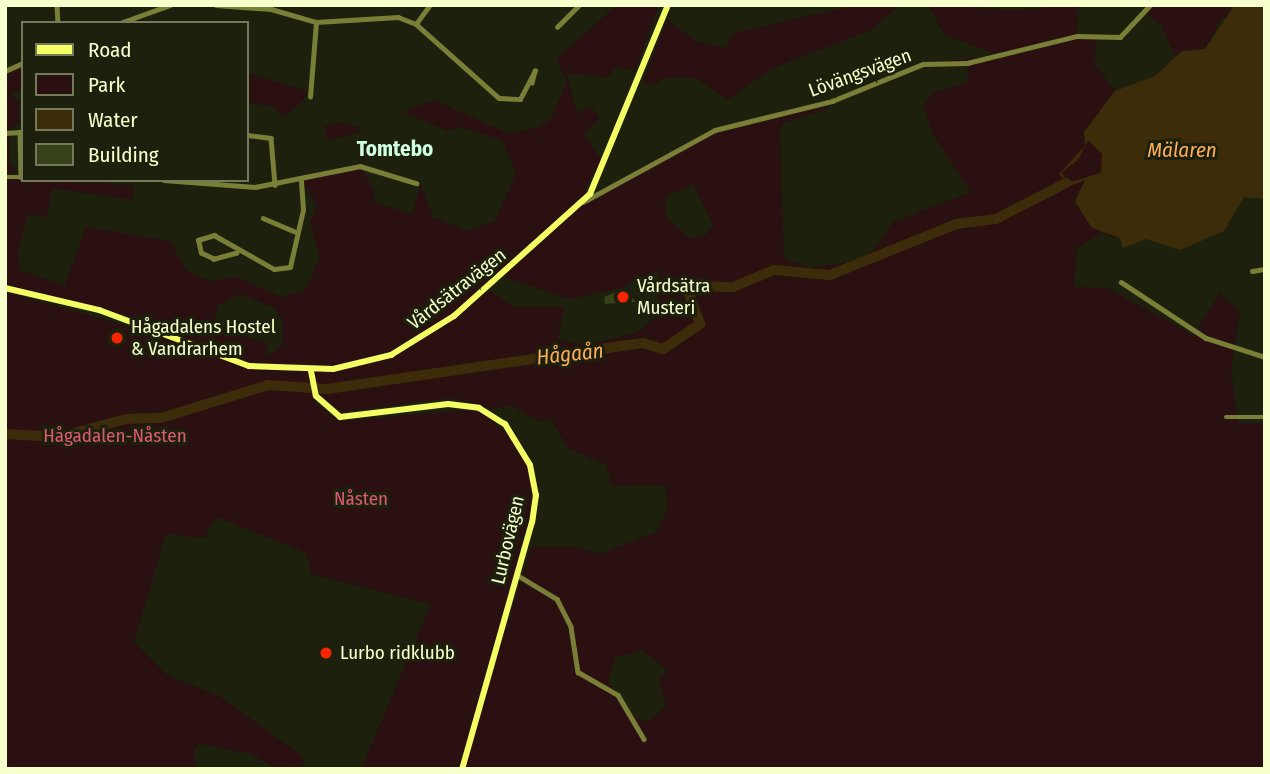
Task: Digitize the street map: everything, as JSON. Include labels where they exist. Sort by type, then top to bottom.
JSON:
[{"type":"street","points":[[126,21],[170,5]]},
{"type":"street","points":[[216,5],[271,9],[316,22],[386,16],[416,24],[499,98],[520,99],[532,83]]},
{"type":"street","points":[[416,24],[430,5]]},
{"type":"street","name":"Vårdsätravägen","points":[[5,288],[99,310],[237,363],[311,371],[360,364],[413,344],[583,202],[611,150],[668,5]]},
{"type":"street","points":[[750,5],[785,5]]},
{"type":"street","name":"Lövängsvägen","points":[[583,202],[715,130],[832,101],[923,64],[967,64],[1077,36],[1120,37],[1150,5]]},
{"type":"street","points":[[557,27],[576,6]]},
{"type":"street","points":[[310,97],[316,22]]},
{"type":"street","points":[[5,71],[21,64]]},
{"type":"street","points":[[5,133],[20,132],[21,154]]},
{"type":"street","points":[[248,135],[271,138],[275,185]]},
{"type":"street","points":[[208,182],[275,185],[360,166],[416,183]]},
{"type":"street","points":[[237,253],[215,259],[201,253],[198,240],[214,235],[237,253],[285,270],[292,265],[295,231],[303,210],[301,180]]},
{"type":"street","points":[[263,218],[295,231]]},
{"type":"street","points":[[1252,271],[1265,268]]},
{"type":"street","points":[[1121,282],[1206,338],[1265,357]]},
{"type":"street","name":"Lurbovägen","points":[[311,371],[316,396],[340,417],[449,404],[479,408],[505,424],[523,447],[536,495],[517,575],[461,769]]},
{"type":"street","points":[[1226,417],[1265,417]]},
{"type":"street","points":[[517,575],[557,599],[571,626],[578,672],[618,695],[644,738]]},
{"type":"green space","points":[[617,5],[659,5],[635,72],[616,66],[607,78],[566,73],[577,113],[590,106],[600,118],[584,133],[602,161],[584,190],[596,200],[640,168],[715,130],[832,101],[827,109],[782,124],[780,132],[784,258],[810,268],[854,261],[873,251],[893,222],[971,192],[933,134],[923,106],[934,92],[968,82],[967,64],[935,63],[998,55],[945,35],[928,5],[1016,10],[1079,5],[1077,36],[1096,38],[1095,64],[1115,91],[1115,105],[1107,122],[1095,121],[1084,132],[1086,145],[1090,139],[1102,154],[1104,167],[1077,193],[1116,238],[1102,233],[1077,248],[1074,287],[1107,288],[1193,335],[1220,293],[1240,313],[1231,369],[1238,423],[1265,423],[1265,769],[361,769],[431,604],[312,574],[306,553],[217,517],[204,538],[166,534],[134,642],[167,675],[219,696],[302,756],[304,769],[277,769],[251,754],[200,744],[194,749],[196,769],[5,769],[5,292],[154,333],[155,327],[100,307],[5,285],[5,177],[21,178],[21,182],[134,185],[132,200],[52,188],[47,217],[28,214],[18,249],[20,270],[65,286],[86,227],[170,241],[187,271],[210,281],[237,277],[281,297],[305,290],[320,258],[310,222],[317,206],[301,180],[360,166],[375,192],[373,202],[412,214],[421,184],[433,217],[468,231],[495,221],[516,173],[502,140],[460,127],[448,131],[403,112],[434,100],[507,133],[535,128],[550,120],[567,82],[556,59]],"holes":[[[693,185],[713,224],[705,236],[689,238],[666,217],[665,196]],[[660,269],[656,317],[636,333],[588,345],[558,340],[564,307],[513,307],[486,288],[501,276],[569,299],[618,289]],[[240,294],[274,308],[282,320],[282,346],[267,357],[267,343],[225,331],[214,321],[219,305]],[[321,396],[342,412],[451,398],[494,409],[511,405],[537,421],[552,420],[568,448],[606,465],[613,486],[665,485],[667,510],[657,532],[600,554],[577,547],[531,547],[510,614],[514,622],[503,614],[530,514],[532,477],[517,442],[479,409],[339,421],[315,403]],[[642,650],[667,670],[659,681],[666,707],[648,721],[635,718],[608,682],[615,658]]]},
{"type":"green space","points":[[856,5],[900,5],[871,30],[773,68],[727,100],[696,78],[664,78],[651,86],[643,81],[667,20],[696,41],[725,48],[735,33]]},
{"type":"green space","points":[[1150,5],[1240,5],[1220,21],[1205,49],[1175,56],[1161,25],[1145,13]]},
{"type":"green space","points":[[21,64],[21,89],[10,95],[19,101],[19,123],[10,129],[9,163],[18,172],[5,175],[5,71]]},
{"type":"green space","points":[[248,73],[307,91],[304,99],[285,117],[271,106],[248,103]]},
{"type":"green space","points":[[338,122],[359,127],[360,133],[327,140],[324,127]]},
{"type":"water","name":"Mälaren","points":[[1265,5],[1265,199],[1244,197],[1224,231],[1180,250],[1146,239],[1123,248],[1120,238],[1092,228],[1075,202],[1085,180],[1070,186],[1067,183],[1101,173],[1102,154],[1088,140],[1085,146],[1084,132],[1115,91],[1155,76],[1182,51],[1205,49],[1234,6]]},
{"type":"water","points":[[1085,146],[1078,160],[1062,172],[1067,182],[1059,174]]},
{"type":"building","name":"Vårdsätra Musteri","points":[[624,289],[636,302],[605,304],[604,297]]},
{"type":"waterway","name":"Hågaån","points":[[5,434],[59,437],[126,419],[161,418],[268,385],[327,389],[643,343],[663,349],[700,324],[689,294],[699,286],[733,287],[774,270],[830,275],[956,224],[996,219],[1066,183]]},
{"type":"place","name":"Vårdsätra Musteri","points":[[623,297]]},
{"type":"place","name":"Hågadalens Hostel & Vandrarhem","points":[[117,338]]},
{"type":"place","name":"Lurbo ridklubb","points":[[326,653]]},
{"type":"district","name":"Tomtebo","points":[[395,149]]},
{"type":"park label","name":"Hågadalen-Nåsten","points":[[115,436]]},
{"type":"park label","name":"Nåsten","points":[[361,499]]}]
